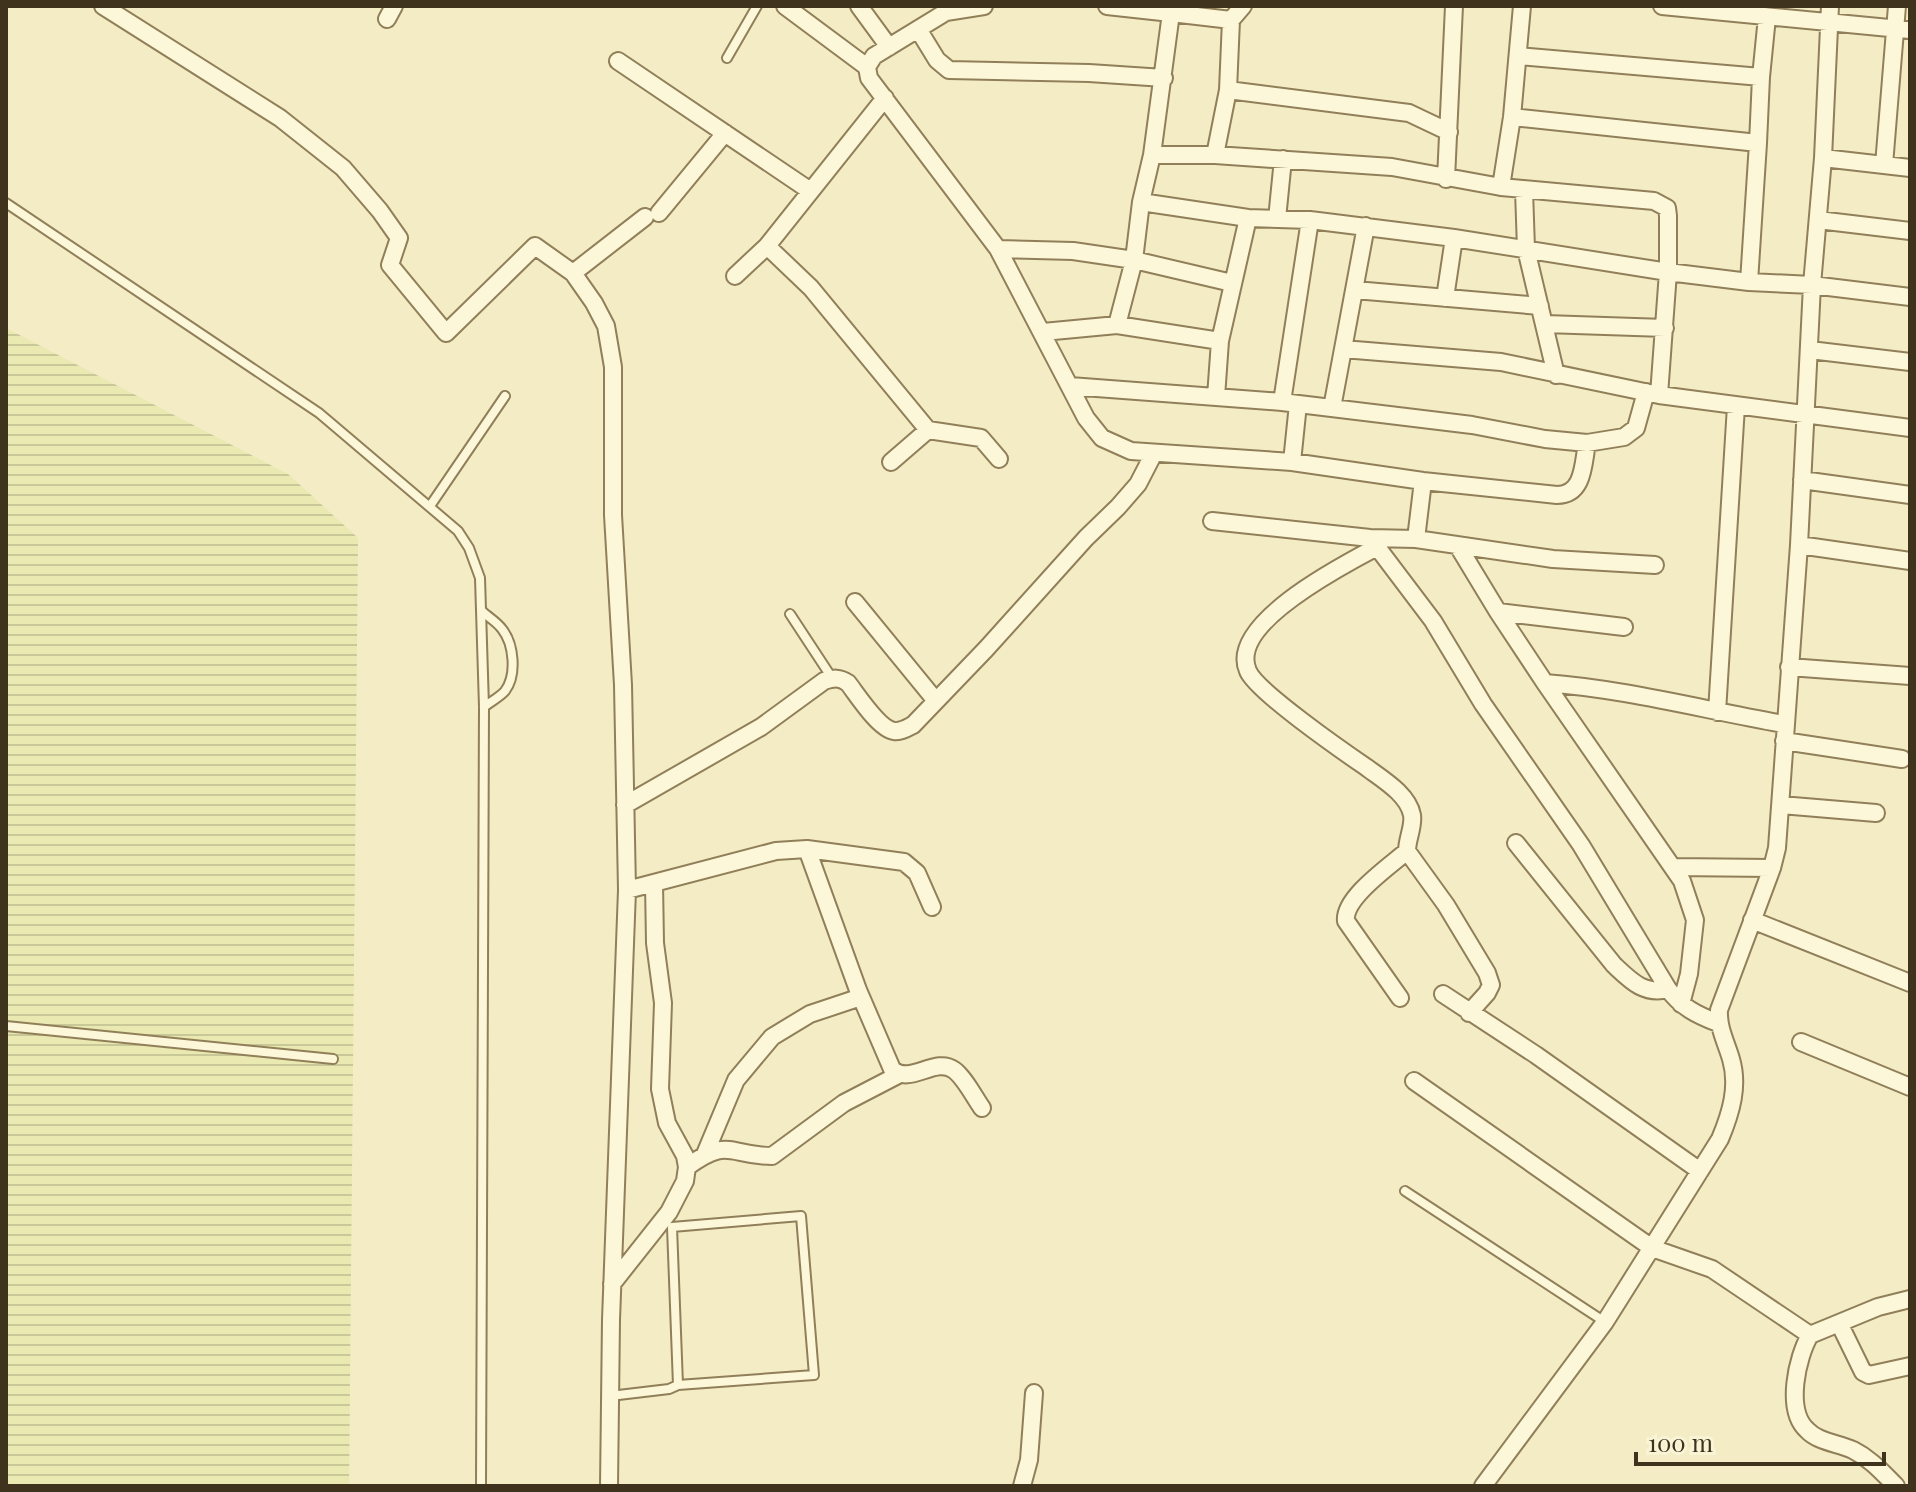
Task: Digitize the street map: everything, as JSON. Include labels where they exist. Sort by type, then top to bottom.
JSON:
[{"type":"street","points":[[103,6],[280,118],[343,168],[399,238],[390,265],[446,333],[535,246],[573,273],[606,326],[613,367],[613,515],[623,685],[627,890],[612,1284],[609,1486]]},
{"type":"street","points":[[785,6],[867,67]]},
{"type":"street","points":[[859,6],[889,47]]},
{"type":"street","points":[[984,6],[944,9],[874,56],[867,67],[869,78],[998,249],[1086,418],[1102,438],[1131,451],[1292,462],[1423,481],[1568,495],[1579,484],[1587,443]]},
{"type":"street","points":[[1107,6],[1231,20]]},
{"type":"street","points":[[1215,155],[1228,90],[1231,20],[1243,6]]},
{"type":"street","points":[[1446,179],[1454,6]]},
{"type":"street","points":[[1501,187],[1512,117],[1522,6]]},
{"type":"street","points":[[1662,6],[1767,17],[1830,14],[1902,29]]},
{"type":"street","points":[[1884,165],[1902,29],[1897,6]]},
{"type":"street","points":[[1117,325],[1134,260],[1141,202],[1164,78],[1171,13]]},
{"type":"street","points":[[1483,1486],[1605,1322],[1652,1248],[1725,1127],[1734,1090],[1732,1063],[1718,1023],[1719,1010],[1772,868],[1781,805],[1830,14]]},
{"type":"street","points":[[1749,282],[1767,17]]},
{"type":"street","points":[[918,29],[937,60],[949,70],[1164,78]]},
{"type":"street","points":[[1518,56],[1761,77]]},
{"type":"street","points":[[618,61],[809,190]]},
{"type":"street","points":[[1228,90],[1409,113],[1449,132]]},
{"type":"street","points":[[735,276],[767,246],[885,98]]},
{"type":"street","points":[[1512,117],[1758,143]]},
{"type":"street","points":[[573,273],[652,215],[725,133]]},
{"type":"street","points":[[1070,386],[1290,403],[1472,425],[1545,439],[1587,443],[1624,437],[1636,428],[1652,394],[1665,328],[1668,272],[1668,216],[1667,208],[1661,204],[1501,187],[1392,167],[1215,155],[1152,155]]},
{"type":"street","points":[[1823,158],[1910,168]]},
{"type":"street","points":[[1277,219],[1283,159]]},
{"type":"street","points":[[1524,190],[1526,249],[1556,375]]},
{"type":"street","points":[[1141,202],[1248,218],[1366,226],[1668,272],[1910,297]]},
{"type":"street","points":[[1216,397],[1220,341],[1248,218]]},
{"type":"street","points":[[1292,462],[1290,403],[1310,220]]},
{"type":"street","points":[[1818,220],[1910,231]]},
{"type":"street","points":[[1332,408],[1366,226]]},
{"type":"street","points":[[1445,298],[1454,238]]},
{"type":"street","points":[[767,246],[811,288],[928,430],[981,438],[999,459]]},
{"type":"street","points":[[998,249],[1073,251],[1134,260],[1232,283]]},
{"type":"street","points":[[1355,290],[1540,306]]},
{"type":"street","points":[[1545,324],[1665,328]]},
{"type":"street","points":[[1043,332],[1117,325],[1220,341]]},
{"type":"street","points":[[1343,349],[1501,362],[1652,394],[1910,428]]},
{"type":"street","points":[[1810,350],[1910,362]]},
{"type":"street","points":[[1717,712],[1736,406]]},
{"type":"street","points":[[891,462],[928,430]]},
{"type":"street","points":[[625,805],[761,727],[832,678],[841,678],[848,683],[882,725],[892,731],[913,725],[1118,507],[1138,484],[1154,453]]},
{"type":"street","points":[[1802,480],[1910,495]]},
{"type":"street","points":[[1416,539],[1423,481]]},
{"type":"street","points":[[1212,521],[1374,542],[1416,539],[1553,559],[1655,565]]},
{"type":"street","points":[[1374,542],[1314,581],[1265,621],[1251,639],[1246,659],[1248,671],[1258,685],[1386,782],[1407,803],[1412,816],[1407,851],[1357,896],[1347,907],[1345,916],[1400,998]]},
{"type":"street","points":[[1374,542],[1433,621],[1508,742],[1581,845],[1668,989],[1696,1015],[1718,1023]]},
{"type":"street","points":[[1799,545],[1910,561]]},
{"type":"street","points":[[1458,546],[1545,683],[1682,881],[1695,920],[1689,974],[1681,1004]]},
{"type":"street","points":[[855,602],[936,701]]},
{"type":"street","points":[[1498,612],[1624,627]]},
{"type":"street","points":[[1789,667],[1910,676]]},
{"type":"street","points":[[1545,683],[1647,696],[1902,759]]},
{"type":"street","points":[[1781,805],[1876,813]]},
{"type":"street","points":[[1516,843],[1614,965],[1647,991],[1668,989]]},
{"type":"street","points":[[627,890],[776,851],[807,849],[904,862],[917,873],[932,907]]},
{"type":"street","points":[[807,849],[861,997],[892,1069],[904,1076],[945,1067],[954,1070],[982,1108]]},
{"type":"street","points":[[1407,851],[1446,905],[1487,973],[1491,985],[1469,1013]]},
{"type":"street","points":[[1673,867],[1772,868]]},
{"type":"street","points":[[612,1284],[669,1212],[685,1181],[687,1167],[685,1156],[667,1123],[660,1089],[663,1003],[655,943],[654,883]]},
{"type":"street","points":[[1752,920],[1910,983]]},
{"type":"street","points":[[1443,994],[1536,1055],[1700,1171]]},
{"type":"street","points":[[705,1154],[736,1080],[772,1037],[810,1014],[861,997]]},
{"type":"street","points":[[1801,1042],[1910,1087]]},
{"type":"street","points":[[687,1167],[705,1154],[721,1149],[772,1156],[844,1103],[898,1075]]},
{"type":"street","points":[[1414,1081],[1652,1248],[1712,1269],[1810,1335]]},
{"type":"street","points":[[1896,1486],[1870,1459],[1850,1448],[1816,1437],[1805,1429],[1795,1396],[1797,1364],[1810,1335],[1878,1307],[1910,1299]]},
{"type":"street","points":[[1839,1323],[1863,1372],[1869,1375],[1910,1366]]},
{"type":"street","points":[[1022,1486],[1029,1460],[1034,1393]]},
{"type":"lane","points":[[727,58],[757,6]]},
{"type":"lane","points":[[6,203],[319,413],[458,531],[469,548],[480,578],[484,707],[481,1486]]},
{"type":"lane","points":[[430,506],[505,396]]},
{"type":"lane","points":[[482,611],[501,628],[511,644],[512,661],[511,677],[505,691],[484,707]]},
{"type":"lane","points":[[790,614],[832,678]]},
{"type":"lane","points":[[6,1026],[333,1059]]},
{"type":"lane","points":[[1405,1191],[1605,1322]]},
{"type":"lane","points":[[610,1396],[669,1389],[678,1385],[814,1375],[801,1216],[672,1227],[678,1385]]},
{"type":"green space","points":[[6,328],[288,474],[358,538],[349,1486],[6,1486]]}]
